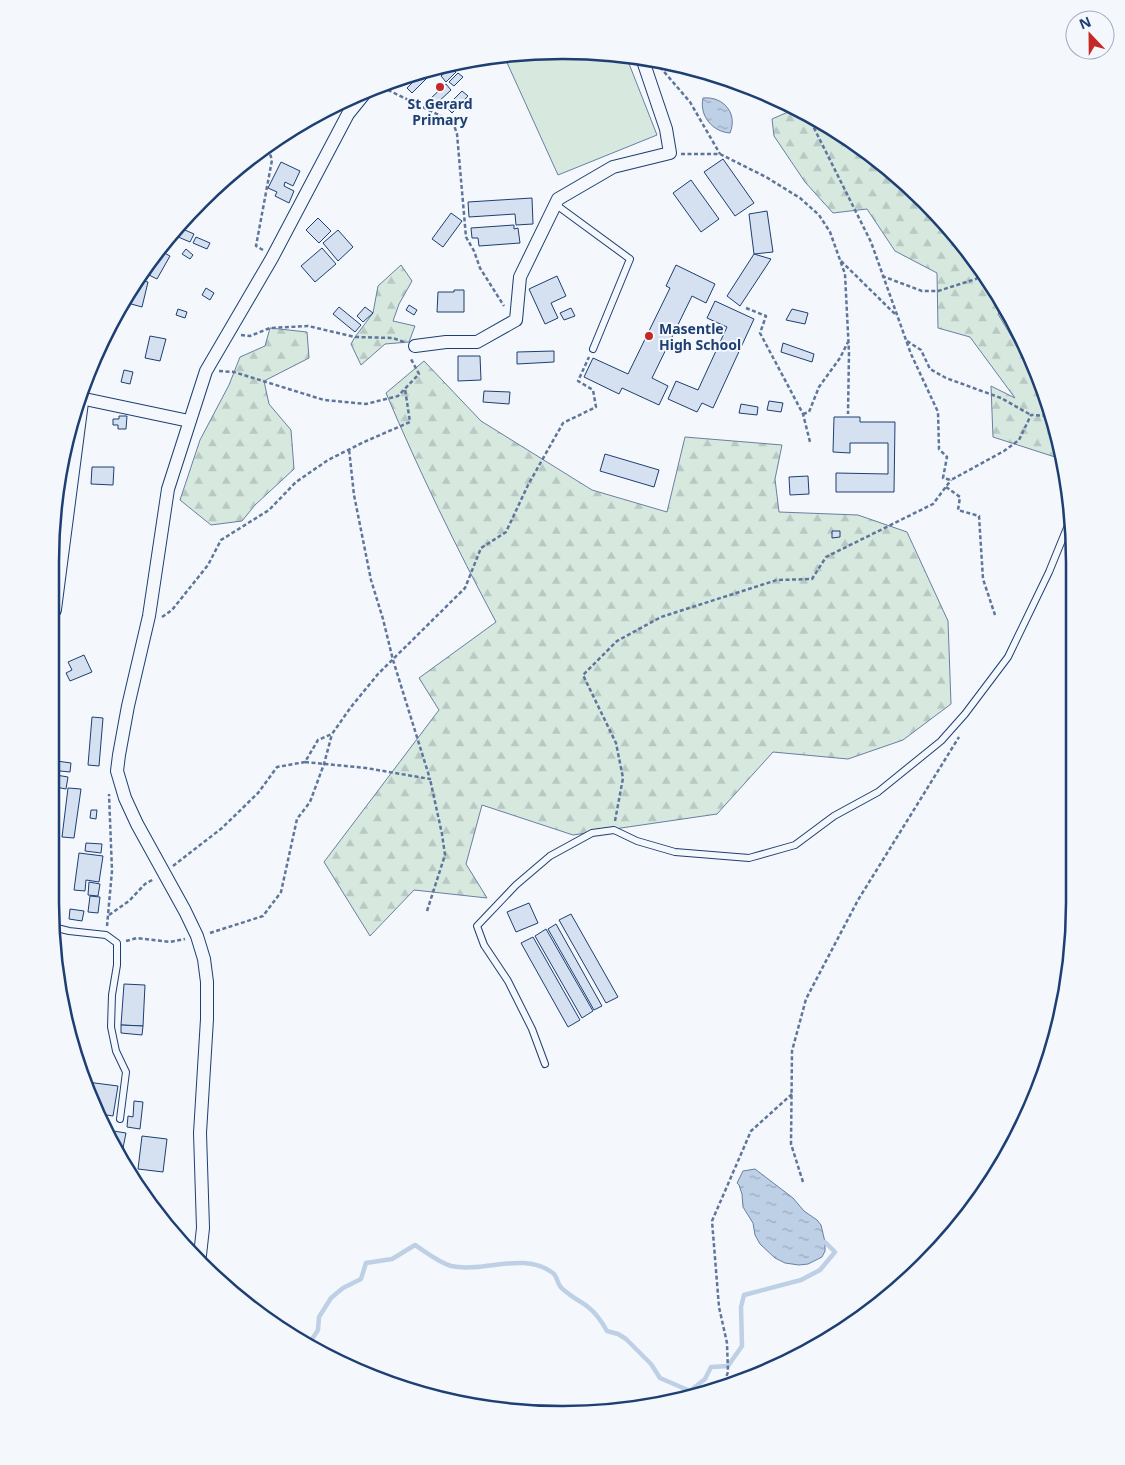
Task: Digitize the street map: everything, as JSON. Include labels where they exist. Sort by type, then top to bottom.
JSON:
[{"type":"main road","points":[[60,543],[72,448]]},
{"type":"street","points":[[415,346],[446,342],[477,342],[516,320],[520,277],[558,199],[614,167],[670,153],[666,129],[645,66]]},
{"type":"street","points":[[200,1253],[203,1228],[200,1134],[208,982],[197,936],[137,824],[125,798],[117,771],[128,706],[146,628],[168,489],[206,371],[272,258],[348,114],[357,103]]},
{"type":"street","points":[[86,399],[189,422]]},
{"type":"lane","points":[[555,204],[630,259],[593,348]]},
{"type":"lane","points":[[545,1064],[532,1029],[508,981],[484,945],[477,926],[516,885],[550,856],[592,833],[614,830],[637,840],[675,852],[750,858],[795,845],[834,816],[878,792],[941,741],[1008,657],[1049,572],[1065,533]]},
{"type":"lane","points":[[60,929],[106,935],[116,943],[117,965],[112,995],[111,1027],[116,1051],[126,1072],[120,1119]]},
{"type":"path","points":[[661,68],[690,102],[720,154]]},
{"type":"path","points":[[388,90],[453,122],[457,134],[466,237],[474,251],[480,268],[504,306],[516,320]]},
{"type":"path","points":[[813,125],[870,242],[906,340],[938,412],[939,449],[947,457],[943,478],[951,480]]},
{"type":"path","points":[[270,153],[272,160],[256,246],[272,258]]},
{"type":"path","points":[[670,153],[720,154],[766,177],[800,198],[818,215],[830,232],[845,274],[849,340],[848,414]]},
{"type":"path","points":[[840,260],[897,316]]},
{"type":"path","points":[[882,276],[922,291],[938,291],[977,278]]},
{"type":"path","points":[[746,308],[766,316],[760,333],[803,414],[810,442]]},
{"type":"path","points":[[206,371],[234,372],[324,400],[366,404],[398,396],[420,374],[411,358],[415,346],[394,338],[355,337],[308,326],[270,328],[250,336],[227,333]]},
{"type":"path","points":[[803,414],[809,412],[819,386],[840,358],[849,340]]},
{"type":"path","points":[[906,340],[921,350],[930,369],[938,374],[1001,398],[1031,415],[1044,416]]},
{"type":"path","points":[[263,916],[281,892],[297,819],[310,802],[324,764],[332,734],[378,674],[465,588],[481,548],[506,532],[528,485],[563,423],[596,407],[593,390],[578,381],[593,348]]},
{"type":"path","points":[[146,628],[172,610],[208,565],[221,540],[269,510],[296,482],[328,460],[410,422],[405,388]]},
{"type":"path","points":[[614,830],[623,778],[616,742],[583,675],[617,640],[661,617],[777,580],[812,579],[826,557],[933,504],[951,480],[1004,451],[1019,440],[1031,415]]},
{"type":"path","points":[[349,449],[361,535],[392,660],[430,779],[442,834],[445,855],[427,911]]},
{"type":"path","points":[[946,487],[960,497],[958,510],[979,516],[983,579],[996,615]]},
{"type":"path","points":[[803,1182],[791,1144],[792,1051],[806,999],[858,900],[959,738],[954,726]]},
{"type":"path","points":[[305,762],[318,740],[332,734]]},
{"type":"path","points":[[222,828],[258,793],[277,767],[305,762],[366,768],[430,779]]},
{"type":"path","points":[[106,935],[112,871],[109,790],[117,771]]},
{"type":"path","points":[[725,1380],[728,1372],[727,1343],[719,1307],[712,1221],[751,1131],[792,1094]]},
{"type":"green space","points":[[562,59],[629,63],[657,135],[558,175],[507,62]]},
{"type":"green space","points":[[787,112],[842,144],[895,184],[941,230],[981,283],[999,311],[998,314],[1015,343],[1040,401],[1055,457],[993,437],[991,386],[1015,398],[970,337],[938,328],[937,273],[895,251],[867,209],[833,213],[805,182],[774,136],[772,119]]},
{"type":"green space","points":[[401,265],[412,281],[399,304],[393,321],[415,326],[409,342],[385,344],[361,365],[351,344],[373,313],[378,286]]},
{"type":"green space","points":[[270,328],[307,332],[309,358],[264,381],[269,404],[291,430],[294,469],[255,505],[242,521],[211,525],[180,500],[200,440],[229,385],[240,357],[265,346]]},
{"type":"green space","points":[[424,361],[481,421],[592,490],[667,512],[685,437],[782,445],[775,479],[779,512],[858,515],[907,532],[948,621],[951,704],[903,740],[848,759],[773,752],[717,814],[573,835],[482,805],[466,864],[487,898],[414,890],[370,936],[324,862],[439,710],[419,678],[496,622],[438,509],[386,393]]},
{"type":"water","points":[[703,98],[711,98],[723,103],[731,113],[732,126],[730,133],[718,130],[705,117],[702,105]]},
{"type":"water","points":[[755,1169],[793,1198],[804,1211],[821,1225],[825,1242],[825,1251],[822,1257],[808,1264],[785,1263],[775,1258],[760,1244],[755,1235],[753,1223],[743,1207],[742,1194],[737,1183],[743,1171]]},
{"type":"building","points":[[454,70],[456,72],[446,82],[441,76],[444,73]]},
{"type":"building","points":[[458,73],[463,77],[454,86],[449,82]]},
{"type":"building","points":[[427,78],[412,93],[407,88],[414,81]]},
{"type":"building","points":[[446,84],[451,90],[435,105],[430,99]]},
{"type":"building","points":[[462,91],[468,96],[452,113],[446,107]]},
{"type":"building","points":[[723,159],[754,203],[735,216],[704,172]]},
{"type":"building","points":[[281,162],[300,171],[293,186],[285,182],[284,186],[294,191],[289,203],[275,196],[277,192],[268,188]]},
{"type":"building","points":[[691,180],[719,219],[701,232],[673,193]]},
{"type":"building","points":[[532,198],[533,224],[516,225],[515,214],[469,217],[468,202]]},
{"type":"building","points":[[767,211],[773,252],[754,254],[749,214]]},
{"type":"building","points":[[451,213],[462,221],[443,247],[432,239]]},
{"type":"building","points":[[318,218],[331,231],[319,243],[306,230]]},
{"type":"building","points":[[514,225],[514,229],[518,228],[520,243],[479,246],[478,238],[472,238],[471,228]]},
{"type":"building","points":[[184,230],[194,234],[190,242],[178,237]]},
{"type":"building","points":[[338,230],[353,247],[338,261],[323,243]]},
{"type":"building","points":[[196,237],[210,243],[207,249],[193,243]]},
{"type":"building","points":[[322,248],[336,264],[315,282],[301,266]]},
{"type":"building","points":[[186,249],[193,255],[190,259],[182,254]]},
{"type":"building","points":[[165,253],[170,256],[157,279],[149,275]]},
{"type":"building","points":[[754,254],[771,259],[740,306],[727,296]]},
{"type":"building","points":[[676,265],[715,284],[706,303],[692,296],[652,378],[668,386],[659,405],[622,388],[619,394],[584,377],[593,358],[628,374],[670,288],[666,286]]},
{"type":"building","points":[[557,276],[566,296],[551,303],[558,318],[545,324],[529,289]]},
{"type":"building","points":[[145,281],[148,282],[142,307],[131,304]]},
{"type":"building","points":[[206,288],[214,293],[210,300],[202,295]]},
{"type":"building","points":[[454,290],[464,290],[464,312],[437,312],[438,292],[454,292]]},
{"type":"building","points":[[715,301],[754,319],[713,408],[702,403],[697,412],[668,399],[676,381],[698,390],[727,327],[707,318]]},
{"type":"building","points":[[409,305],[417,310],[414,315],[406,310]]},
{"type":"building","points":[[339,307],[361,325],[355,332],[333,314]]},
{"type":"building","points":[[365,307],[373,313],[363,322],[357,316]]},
{"type":"building","points":[[571,308],[575,316],[564,320],[560,313]]},
{"type":"building","points":[[178,309],[187,312],[185,318],[176,315]]},
{"type":"building","points":[[792,309],[808,313],[805,324],[786,320]]},
{"type":"building","points":[[150,336],[166,339],[160,361],[145,358]]},
{"type":"building","points":[[783,343],[814,354],[812,362],[781,352]]},
{"type":"building","points":[[554,351],[554,362],[517,364],[517,352]]},
{"type":"building","points":[[458,356],[480,356],[481,380],[458,381]]},
{"type":"building","points":[[124,370],[133,372],[130,384],[121,382]]},
{"type":"building","points":[[484,391],[510,392],[509,404],[483,402]]},
{"type":"building","points":[[769,401],[783,403],[781,412],[767,410]]},
{"type":"building","points":[[741,404],[758,407],[757,415],[739,413]]},
{"type":"building","points":[[119,416],[127,416],[126,429],[118,429],[118,425],[113,425],[113,419],[119,419]]},
{"type":"building","points":[[834,417],[860,417],[860,422],[895,422],[894,492],[836,492],[836,473],[888,474],[888,443],[850,443],[850,453],[833,452]]},
{"type":"building","points":[[605,454],[659,470],[654,487],[600,471]]},
{"type":"building","points":[[92,467],[114,467],[113,485],[91,484]]},
{"type":"building","points":[[808,476],[809,494],[790,495],[789,477]]},
{"type":"building","points":[[832,531],[840,531],[840,537],[832,538]]},
{"type":"building","points":[[84,655],[92,672],[70,681],[66,673],[72,670],[68,662]]},
{"type":"building","points":[[92,717],[103,718],[99,766],[88,765]]},
{"type":"building","points":[[59,761],[71,763],[70,772],[59,771]]},
{"type":"building","points":[[59,776],[68,777],[66,789],[59,788]]},
{"type":"building","points":[[68,788],[81,789],[74,838],[62,837]]},
{"type":"building","points":[[91,810],[97,810],[96,819],[90,818]]},
{"type":"building","points":[[86,843],[102,844],[101,853],[85,851]]},
{"type":"building","points":[[79,853],[103,856],[99,882],[86,880],[85,891],[74,890]]},
{"type":"building","points":[[89,882],[100,884],[98,896],[88,895]]},
{"type":"building","points":[[90,896],[100,897],[98,913],[88,912]]},
{"type":"building","points":[[529,903],[538,923],[516,932],[507,912]]},
{"type":"building","points":[[70,909],[84,911],[82,921],[69,919]]},
{"type":"building","points":[[571,914],[618,997],[606,1003],[559,920]]},
{"type":"building","points":[[556,924],[602,1006],[594,1010],[548,929]]},
{"type":"building","points":[[546,929],[593,1011],[582,1018],[535,936]]},
{"type":"building","points":[[533,937],[580,1020],[568,1027],[521,943]]},
{"type":"building","points":[[124,984],[145,985],[143,1026],[121,1025]]},
{"type":"building","points":[[121,1025],[143,1026],[142,1035],[121,1033]]},
{"type":"building","points":[[92,1083],[118,1086],[113,1116],[106,1115]]},
{"type":"building","points":[[134,1101],[143,1102],[140,1129],[127,1127],[128,1116],[133,1117]]},
{"type":"building","points":[[114,1131],[126,1133],[123,1148]]},
{"type":"building","points":[[142,1136],[167,1139],[163,1172],[138,1169]]},
{"type":"waterway","points":[[692,1389],[705,1379],[711,1367],[728,1366],[742,1346],[741,1307],[744,1295],[801,1280],[820,1270],[835,1252],[825,1242]]},
{"type":"waterway","points":[[312,1339],[318,1330],[319,1317],[331,1298],[343,1288],[361,1279],[366,1263],[392,1259],[415,1245],[451,1266],[477,1267],[516,1263],[541,1267],[553,1273],[564,1290],[594,1312],[607,1331],[618,1334],[626,1339],[651,1364],[660,1378],[688,1390]]},
{"type":"place","name":"St Gerard Primary","points":[[440,87]]},
{"type":"place","name":"Masentle High School","points":[[649,336]]}]
